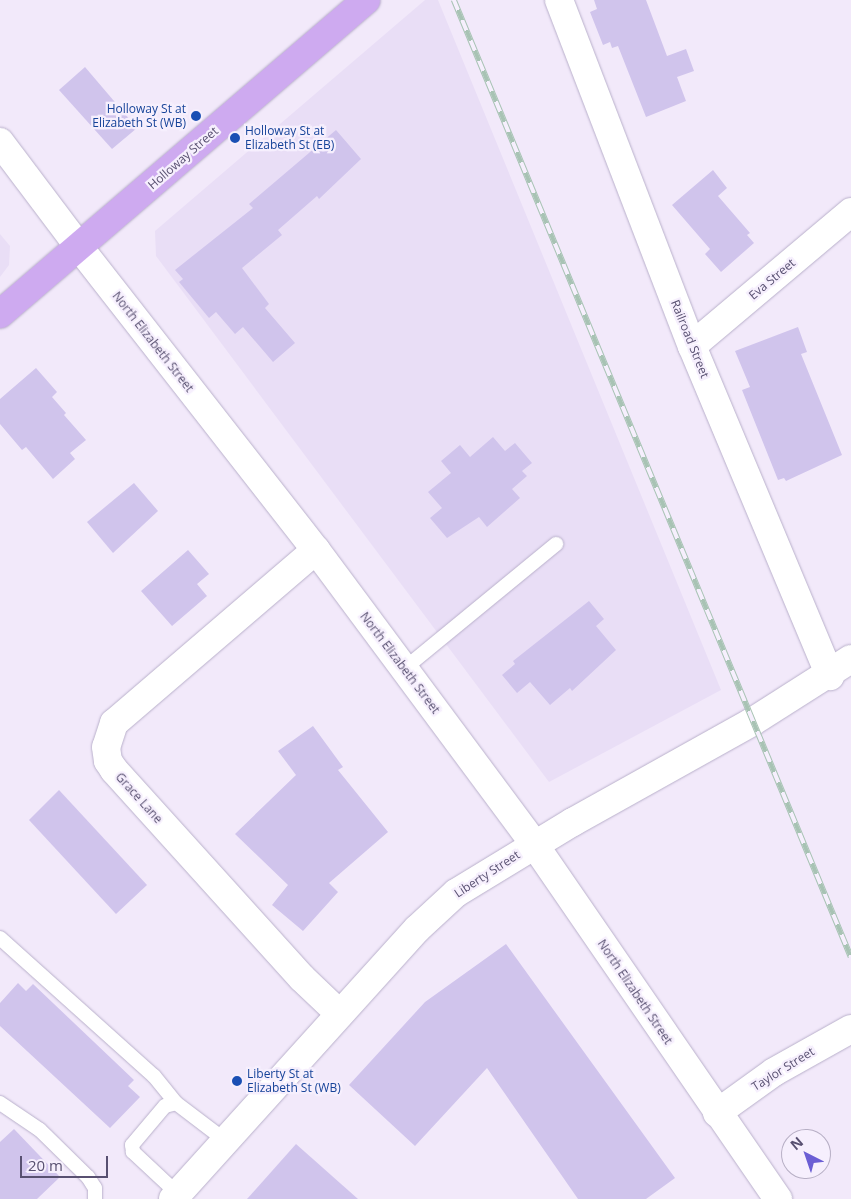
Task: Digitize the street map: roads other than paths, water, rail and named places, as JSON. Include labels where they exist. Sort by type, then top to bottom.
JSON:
[{"type":"main road","name":"Holloway Street","points":[[0,314],[366,0]]},
{"type":"street","name":"Railroad Street","points":[[559,0],[692,346],[830,676]]},
{"type":"street","name":"North Elizabeth Street","points":[[0,142],[79,247],[316,550],[534,844],[717,1113],[778,1199]]},
{"type":"street","name":"Eva Street","points":[[692,346],[851,212]]},
{"type":"street","name":"Grace Lane","points":[[316,550],[114,723],[106,747],[108,761],[114,770],[302,978],[340,1014]]},
{"type":"street","name":"Liberty Street","points":[[176,1196],[417,929],[456,893],[534,844],[830,676],[851,659]]},
{"type":"street","name":"Taylor Street","points":[[717,1113],[774,1072],[851,1029]]},
{"type":"lane","points":[[404,669],[556,544]]},
{"type":"lane","points":[[0,938],[154,1076],[176,1103],[226,1141]]},
{"type":"lane","points":[[0,1103],[40,1130],[88,1177],[95,1188],[95,1199]]},
{"type":"lane","points":[[176,1103],[165,1106],[132,1145],[133,1152],[176,1196]]},
{"type":"railway","points":[[454,0],[851,957]]},
{"type":"place","name":"Holloway St at Elizabeth St (WB)","points":[[196,116]]},
{"type":"place","name":"Holloway St at Elizabeth St (EB)","points":[[235,138]]},
{"type":"place","name":"Liberty St at Elizabeth St (WB)","points":[[237,1081]]}]
